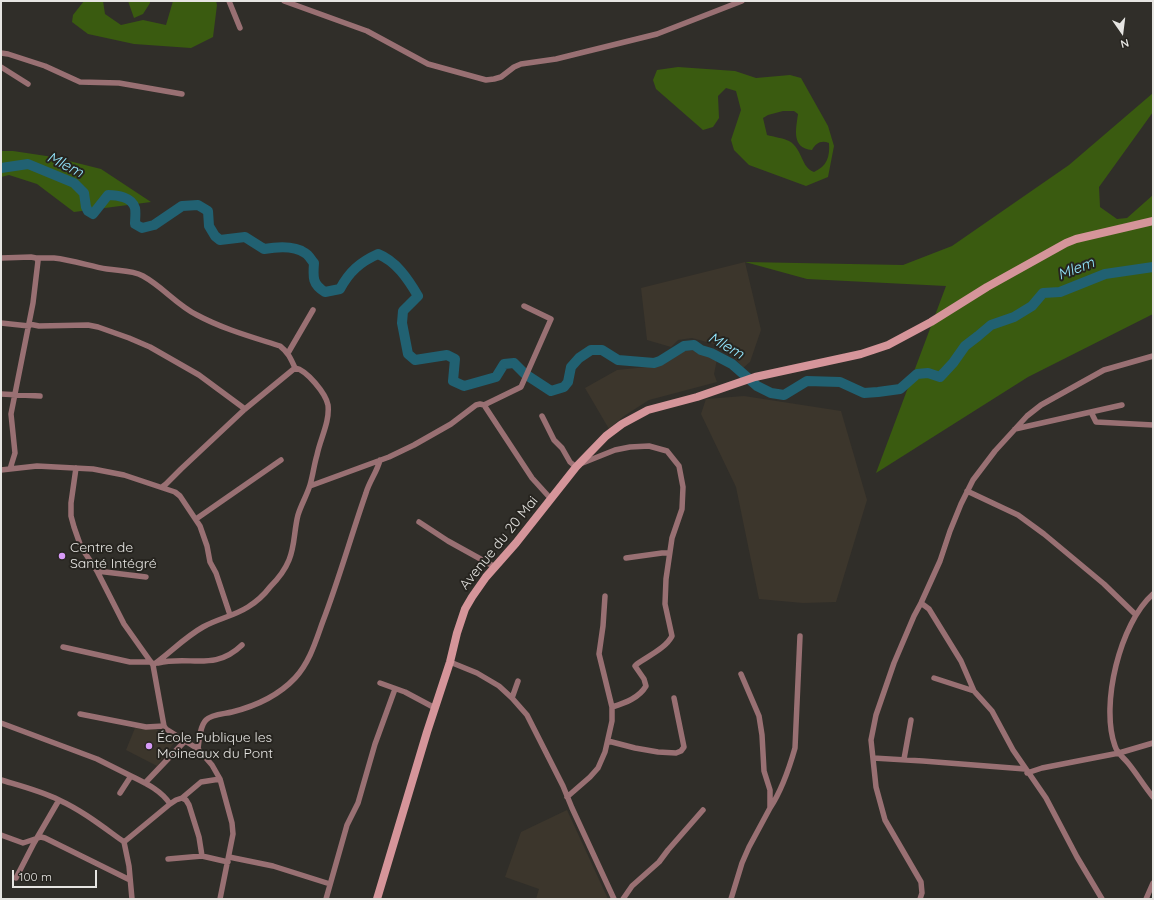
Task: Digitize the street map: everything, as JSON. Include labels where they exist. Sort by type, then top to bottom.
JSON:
[{"type":"main road","name":"Avenue du 20 Mai","points":[[377,899],[450,662],[456,633],[465,609],[479,586],[516,544],[577,466],[606,436],[639,414],[751,378],[862,354],[888,345],[931,322],[987,287],[1066,243],[1076,239],[1153,221]]},
{"type":"street","points":[[229,1],[240,28]]},
{"type":"street","points":[[284,1],[367,31],[428,64],[486,80],[500,77],[521,64],[563,58],[657,34],[742,1]]},
{"type":"street","points":[[1,54],[8,54],[45,66],[80,82],[119,83],[182,94]]},
{"type":"street","points":[[1,67],[28,84]]},
{"type":"street","points":[[1,258],[18,257],[63,260],[137,273],[158,286],[178,303],[197,315],[239,332],[280,346],[288,353],[295,368]]},
{"type":"street","points":[[10,469],[15,453],[11,414],[29,325],[38,261],[36,258]]},
{"type":"street","points":[[310,486],[380,460],[429,437],[452,424],[476,405],[484,405],[521,387],[551,319],[524,306]]},
{"type":"street","points":[[288,353],[313,310]]},
{"type":"street","points":[[1,323],[39,326],[88,325],[98,327],[150,347],[199,375],[245,409]]},
{"type":"street","points":[[920,899],[922,892],[921,882],[885,820],[876,787],[871,740],[876,716],[894,664],[914,616],[940,562],[950,531],[967,491],[987,460],[1027,416],[1041,405],[1104,370],[1153,356]]},
{"type":"street","points":[[162,487],[245,409],[295,368]]},
{"type":"street","points":[[153,663],[204,626],[252,604],[265,593],[288,561],[292,551],[298,516],[314,473],[317,454],[327,420],[328,406],[326,398],[314,382],[299,368],[295,368]]},
{"type":"street","points":[[1,394],[40,396]]},
{"type":"street","points":[[484,405],[495,421],[502,435],[532,478],[551,499]]},
{"type":"street","points":[[1015,429],[1122,405]]},
{"type":"street","points":[[1091,412],[1096,422],[1153,426]]},
{"type":"street","points":[[542,416],[554,440],[562,448],[570,462],[577,466],[615,450],[630,447],[649,446],[666,452],[679,466],[683,487],[682,508],[672,538],[666,579],[666,604],[672,636],[670,640],[635,666],[644,679],[646,686],[643,691],[635,698],[612,707]]},
{"type":"street","points":[[196,519],[281,460]]},
{"type":"street","points":[[198,749],[203,724],[206,719],[212,716],[246,708],[270,697],[282,690],[296,677],[305,665],[314,645],[339,576],[366,491],[378,469],[380,460]]},
{"type":"street","points":[[1,470],[37,466],[93,470],[124,475],[175,492],[180,496],[196,519],[204,536],[210,562],[216,573],[230,615]]},
{"type":"street","points":[[76,468],[72,491],[72,516],[81,547],[97,571],[124,624],[135,641],[153,663],[164,726],[166,729],[198,749],[212,765],[220,779],[232,823],[233,834],[220,899]]},
{"type":"street","points":[[967,491],[1018,515],[1034,526],[1099,579],[1136,614]]},
{"type":"street","points":[[419,522],[495,567]]},
{"type":"street","points":[[626,558],[669,553]]},
{"type":"street","points":[[97,571],[146,576]]},
{"type":"street","points":[[1153,594],[1136,614],[1117,658],[1110,700],[1111,733],[1115,747],[1153,797]]},
{"type":"street","points":[[567,798],[598,768],[608,741],[612,721],[612,707],[599,654],[605,596]]},
{"type":"street","points":[[921,603],[929,609],[961,662],[974,691],[992,710],[1013,750],[1046,798],[1077,857],[1102,899]]},
{"type":"street","points":[[730,899],[744,857],[777,797],[791,763],[795,748],[800,636]]},
{"type":"street","points":[[63,647],[130,662],[153,663],[173,660],[213,660],[227,657],[242,645]]},
{"type":"street","points":[[450,662],[477,673],[499,686],[527,715],[563,786],[567,798],[614,899]]},
{"type":"street","points":[[741,674],[759,716],[762,735],[764,771],[770,790],[770,808]]},
{"type":"street","points":[[934,678],[974,691]]},
{"type":"street","points":[[512,698],[518,680]]},
{"type":"street","points":[[380,683],[405,692],[435,708]]},
{"type":"street","points":[[326,899],[347,825],[358,803],[375,744],[395,689]]},
{"type":"street","points":[[608,741],[658,752],[676,753],[681,751],[684,747],[674,698]]},
{"type":"street","points":[[80,714],[146,727],[164,726]]},
{"type":"street","points":[[904,759],[911,720]]},
{"type":"street","points":[[1,723],[97,758],[145,783],[162,794],[170,804]]},
{"type":"street","points":[[145,783],[185,741]]},
{"type":"street","points":[[873,758],[904,759],[1026,771],[1119,753],[1153,743]]},
{"type":"street","points":[[120,793],[131,776]]},
{"type":"street","points":[[124,842],[170,804],[182,798],[201,782],[220,779]]},
{"type":"street","points":[[1,780],[31,788],[59,800],[88,816],[124,842],[129,866],[132,899]]},
{"type":"street","points":[[182,798],[186,800],[189,805],[199,838],[202,856]]},
{"type":"street","points":[[16,878],[36,839],[59,800]]},
{"type":"street","points":[[623,899],[632,886],[659,862],[703,810]]},
{"type":"street","points":[[1,835],[23,843],[45,838],[130,880]]},
{"type":"street","points":[[168,859],[202,856],[229,859],[273,866],[330,884]]},
{"type":"street","points":[[1146,899],[1153,883]]},
{"type":"shaded area","points":[[745,262],[761,330],[750,362],[743,368],[734,357],[714,344],[692,338],[678,340],[671,347],[647,340],[641,288]]},
{"type":"shaded area","points":[[695,350],[717,359],[714,374],[717,382],[649,400],[624,416],[609,429],[585,388],[617,370],[647,367],[681,351]]},
{"type":"shaded area","points":[[744,396],[841,411],[867,500],[836,602],[803,603],[759,599],[736,487],[701,414],[706,399]]},
{"type":"shaded area","name":"École Publique les Moineaux du Pont","points":[[135,728],[156,729],[174,743],[157,766],[126,750]]},
{"type":"shaded area","points":[[567,810],[608,899],[536,899],[539,889],[505,877],[521,832]]},
{"type":"green space","points":[[84,1],[103,1],[105,14],[121,25],[143,20],[166,25],[173,1],[216,1],[217,5],[213,37],[191,48],[134,44],[88,34],[72,22],[73,15]]},
{"type":"green space","points":[[128,1],[150,1],[150,3],[143,14],[134,18]]},
{"type":"green space","points":[[678,67],[735,71],[756,78],[790,75],[801,78],[828,126],[834,146],[828,177],[806,186],[749,165],[734,150],[731,140],[741,110],[736,91],[726,88],[718,96],[719,118],[713,127],[703,130],[656,89],[653,80],[657,70]],"holes":[[[783,111],[794,111],[798,114],[796,137],[801,146],[812,150],[819,143],[829,143],[829,153],[825,164],[814,172],[804,163],[794,144],[787,140],[767,135],[763,118]]]},
{"type":"green space","points":[[1153,93],[1153,112],[1099,187],[1100,207],[1117,219],[1127,218],[1153,195],[1153,314],[1028,377],[876,473],[946,286],[807,279],[745,262],[903,265],[952,246],[1069,165]]},
{"type":"green space","points":[[1,151],[13,151],[53,157],[101,169],[151,202],[74,212],[37,184],[9,175],[1,177]]},
{"type":"waterway","name":"Mlem","points":[[1,168],[28,164],[74,183],[84,193],[86,207],[88,211],[93,214],[108,195],[124,197],[133,204],[135,208],[135,224],[142,228],[154,225],[182,206],[198,205],[208,211],[209,226],[215,236],[220,240],[245,237],[264,249],[279,247],[301,250],[309,256],[314,263],[314,280],[325,292],[340,289],[347,277],[356,268],[366,260],[378,254],[396,266],[406,277],[418,296],[403,311],[402,323],[408,354],[415,360],[447,355],[455,359],[453,381],[464,386],[496,377],[504,364],[514,363],[525,374],[551,391],[564,387],[568,382],[571,367],[579,358],[591,350],[602,350],[618,360],[654,363],[660,361],[684,346],[694,345],[701,350],[711,353],[732,364],[757,386],[771,393],[784,395],[807,381],[840,382],[864,393],[900,389],[917,374],[928,373],[940,377],[953,363],[965,346],[991,325],[1014,317],[1032,306],[1043,293],[1060,292],[1105,274],[1153,267]]},
{"type":"place","name":"Centre de Santé Intégré","points":[[62,556]]},
{"type":"place","name":"École Publique les Moineaux du Pont","points":[[149,746]]}]
